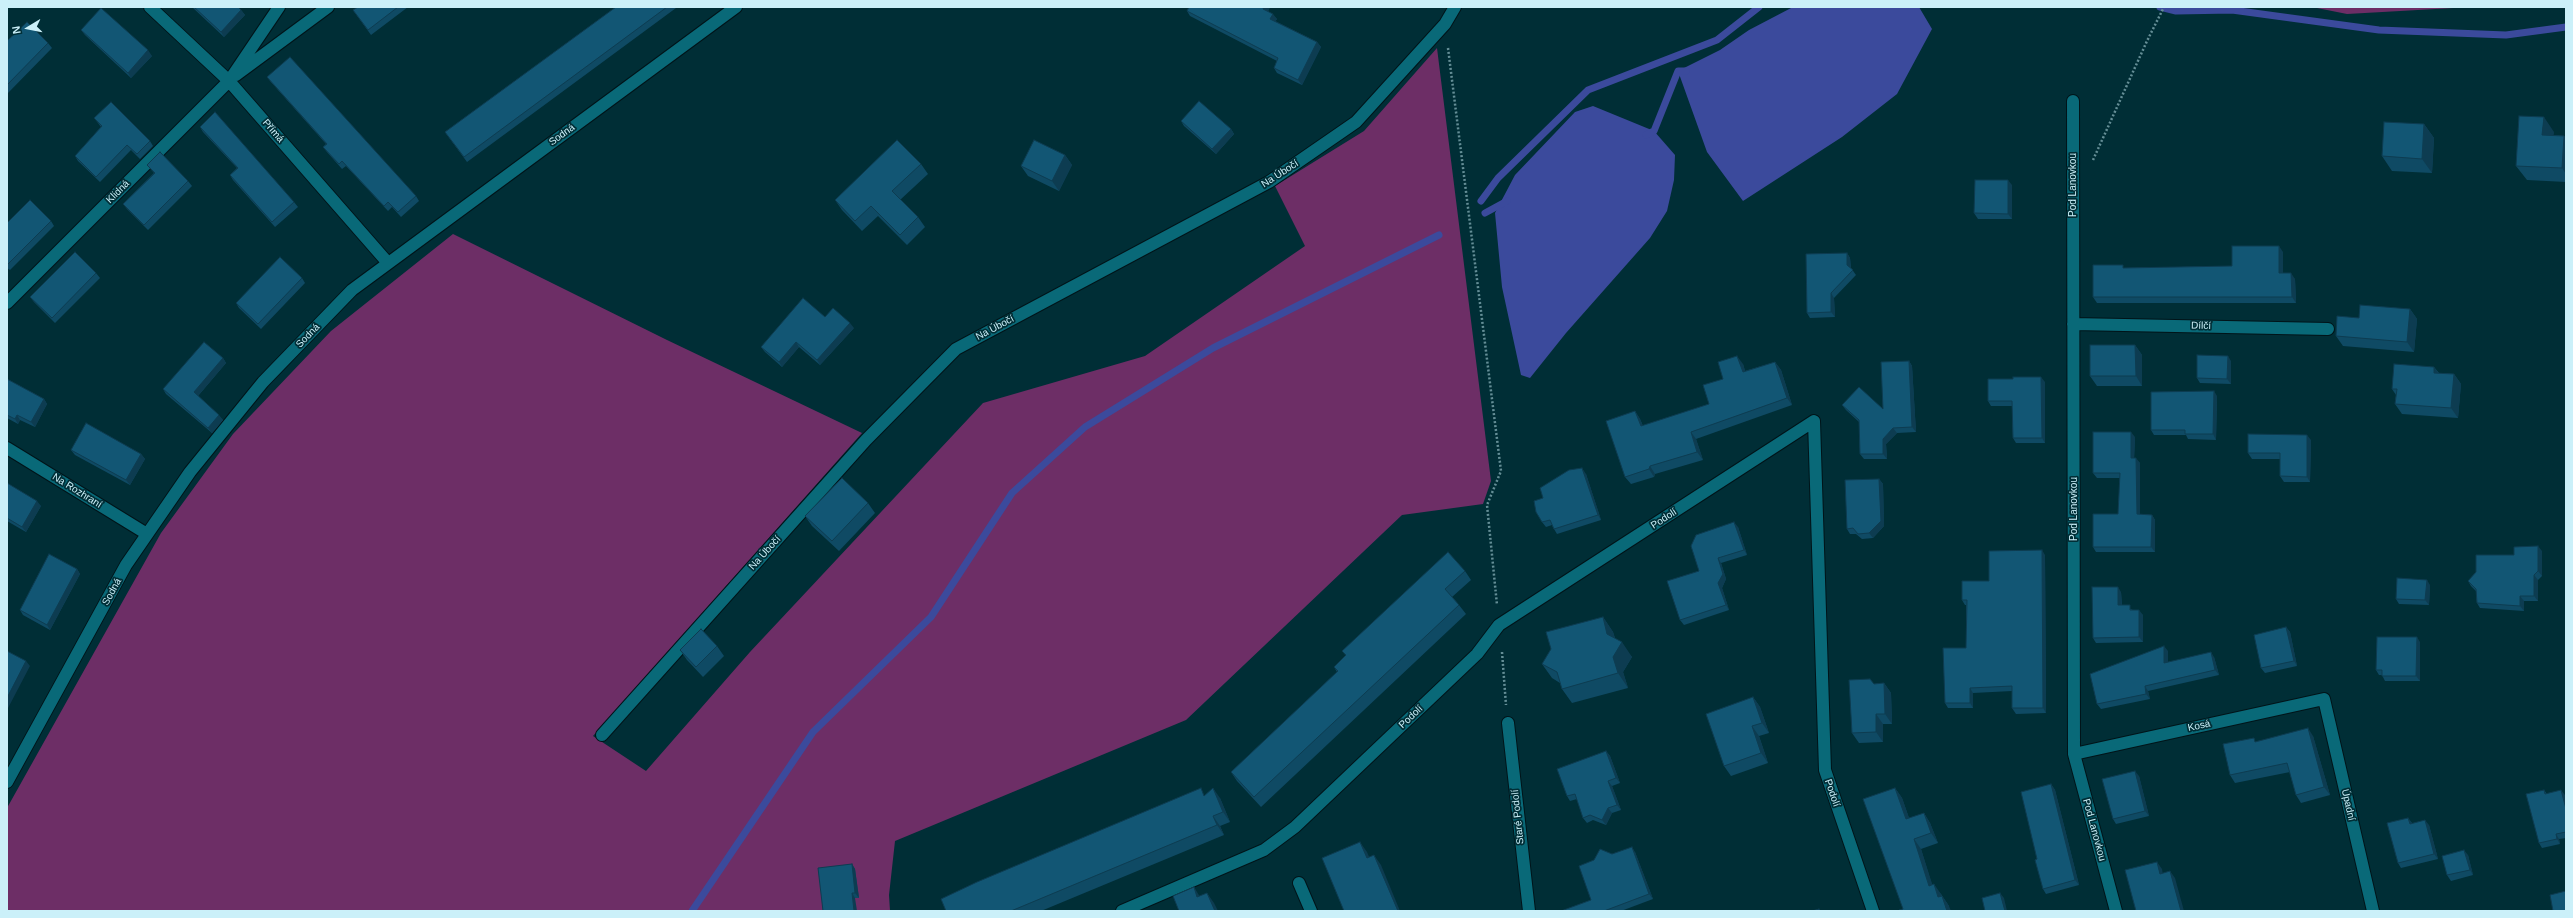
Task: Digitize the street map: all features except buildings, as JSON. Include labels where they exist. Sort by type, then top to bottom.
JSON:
[{"type":"street","name":"Přímá","points":[[150,7],[229,81],[388,263]]},
{"type":"street","name":"Klidná","points":[[229,81],[279,7]]},
{"type":"street","name":"Klidná","points":[[7,302],[229,81],[328,7]]},
{"type":"street","name":"Sodná","points":[[7,782],[126,566],[190,472],[263,382],[352,290],[736,7]]},
{"type":"street","name":"Na Úbočí","points":[[602,735],[866,440],[956,349],[1269,182],[1356,122],[1445,24],[1455,7]]},
{"type":"street","name":"Pod Lanovkou","points":[[2073,101],[2074,754],[2116,911]]},
{"type":"street","name":"Dílčí","points":[[2073,324],[2328,329]]},
{"type":"street","name":"Podolí","points":[[1126,910],[1264,850],[1295,827],[1477,654],[1499,625],[1814,421],[1825,770],[1872,911]]},
{"type":"street","name":"Na Rozhraní","points":[[7,448],[148,534]]},
{"type":"street","name":"Kosá","points":[[2074,754],[2324,699]]},
{"type":"street","name":"Úpadní","points":[[2324,699],[2373,911]]},
{"type":"street","name":"Staré Podolí","points":[[1508,723],[1529,911]]},
{"type":"street","points":[[1299,883],[1311,911]]},
{"type":"path","points":[[2092,161],[2164,7]]},
{"type":"path","points":[[1445,24],[1501,471],[1487,505],[1508,723]]},
{"type":"shaded area","points":[[2312,7],[2471,7],[2347,14]]},
{"type":"shaded area","points":[[1437,48],[1491,481],[1483,504],[1402,515],[1186,720],[895,841],[889,895],[890,911],[7,911],[7,808],[161,533],[233,434],[331,331],[453,234],[667,340],[862,433],[593,736],[646,771],[750,652],[983,403],[1145,356],[1305,246],[1275,186],[1364,131]]},
{"type":"water","points":[[1793,7],[1919,7],[1932,29],[1897,94],[1842,137],[1743,201],[1707,152],[1678,71],[1720,50],[1749,30]]},
{"type":"water","points":[[1593,106],[1654,131],[1675,155],[1674,180],[1667,211],[1650,238],[1566,333],[1530,378],[1521,375],[1502,287],[1495,213],[1515,175],[1575,112]]},
{"type":"waterway","points":[[1481,201],[1498,178],[1588,90],[1717,40],[1759,7]]},
{"type":"waterway","points":[[2160,7],[2176,11],[2232,10],[2379,30],[2506,35],[2566,27]]},
{"type":"waterway","points":[[1646,135],[1654,131],[1678,71],[1686,71]]},
{"type":"waterway","points":[[1485,213],[1507,201]]},
{"type":"waterway","points":[[692,911],[813,732],[931,617],[1012,493],[1085,427],[1213,348],[1439,235]]}]
